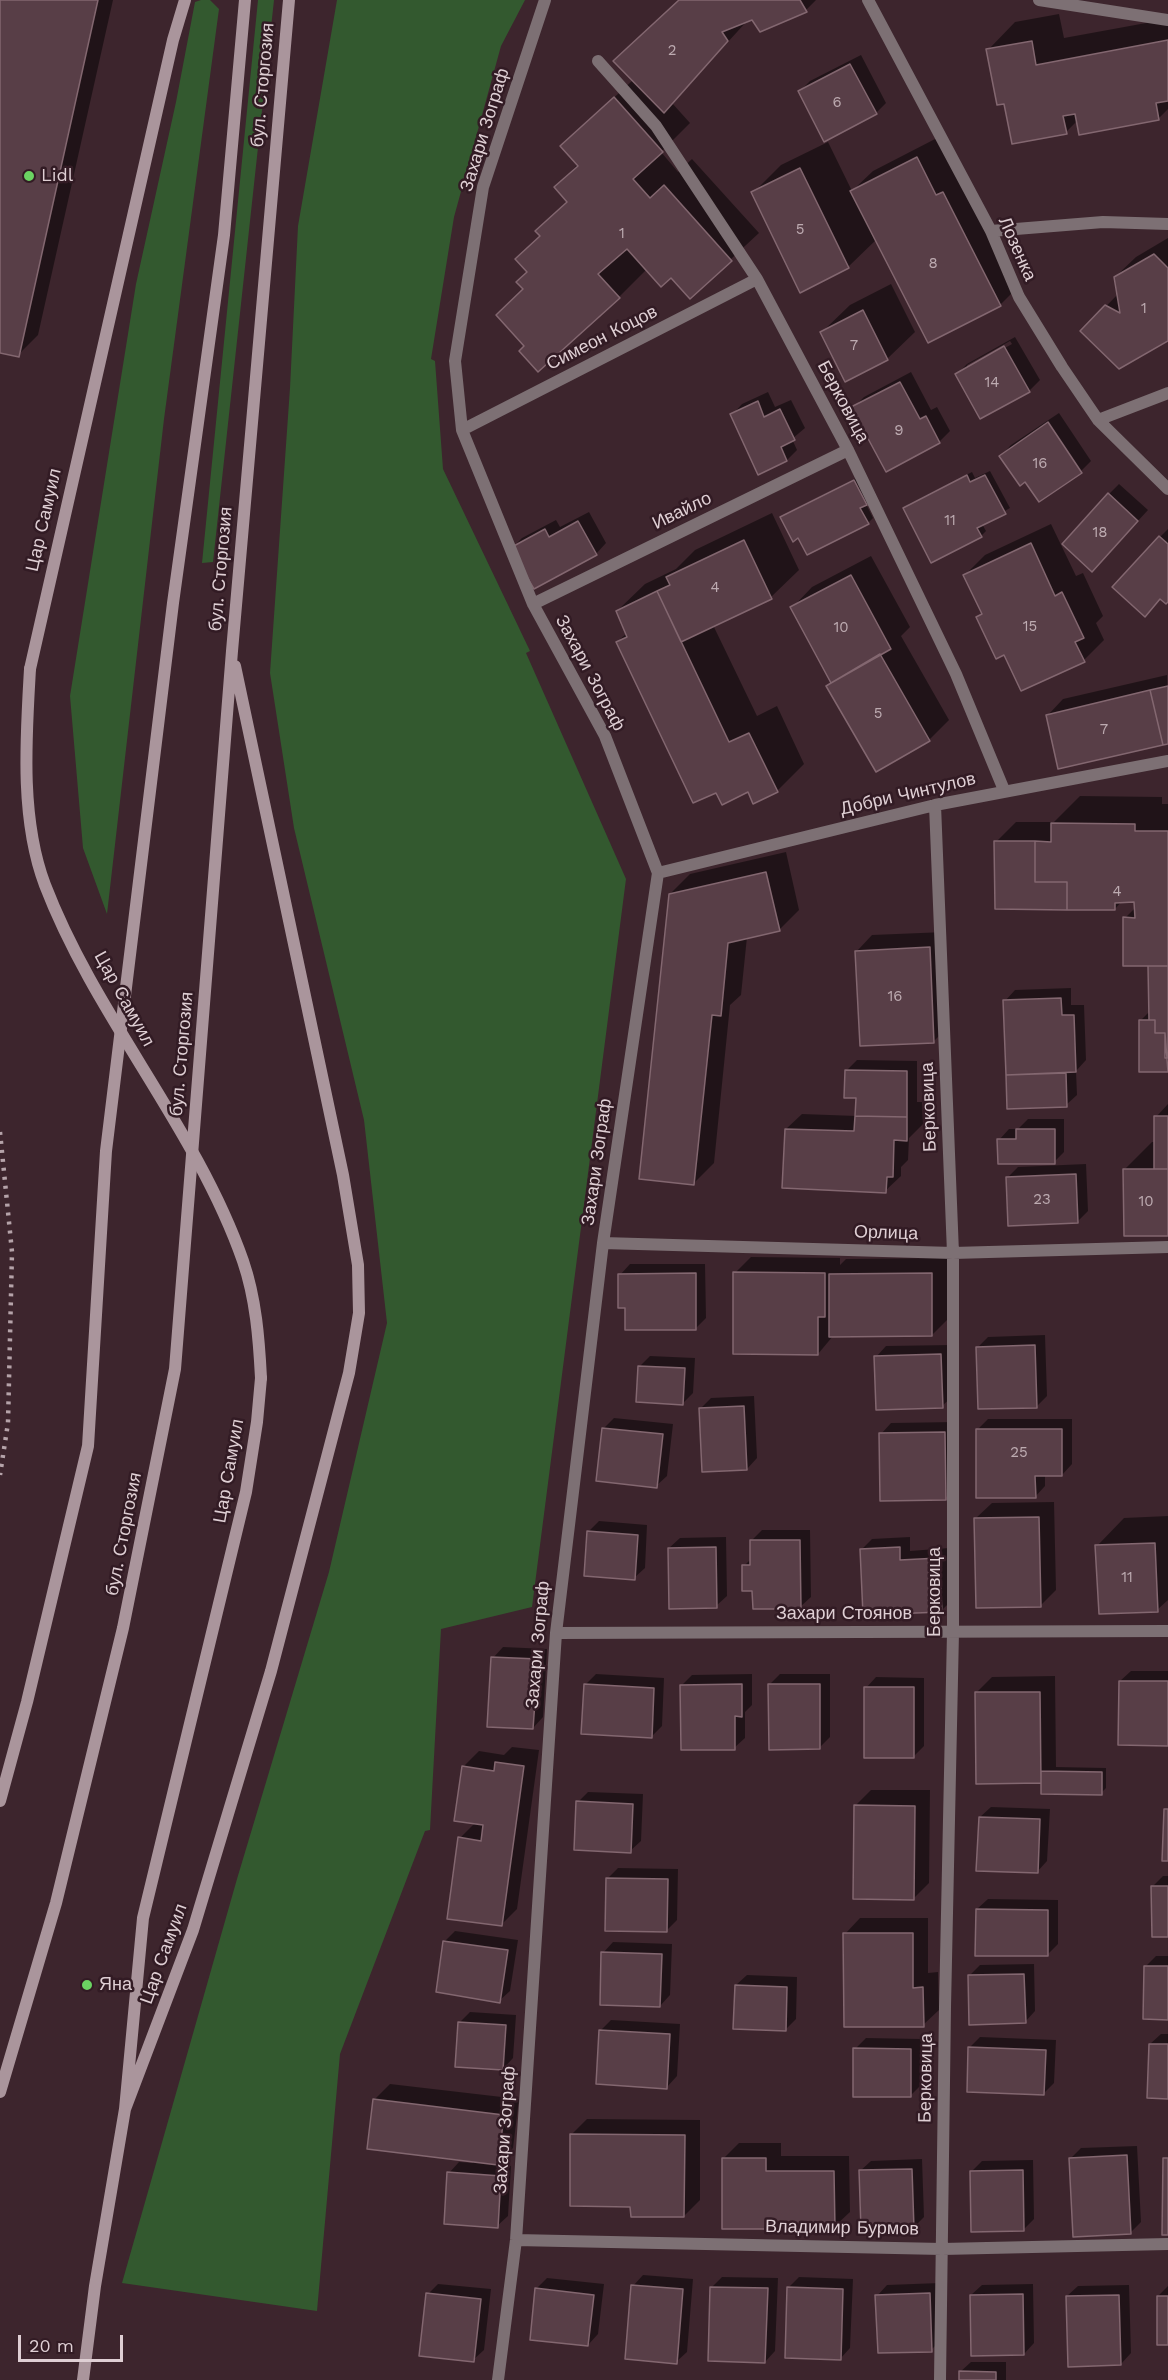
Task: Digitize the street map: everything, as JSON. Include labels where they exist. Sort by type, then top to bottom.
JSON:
[{"type":"street","name":"Цар Самуил","points":[[83,2380],[95,2286],[125,2109],[143,1918],[246,1492],[261,1378],[254,1301],[244,1263],[227,1220],[206,1176],[107,1009],[63,924],[45,883],[34,839],[28,794],[26,741],[30,669],[173,40],[185,0]]},
{"type":"street","name":"бул. Сторгозия","points":[[0,1801],[27,1702],[88,1446],[106,1151],[173,603],[224,235],[245,0]]},
{"type":"street","name":"бул. Сторгозия","points":[[0,2092],[56,1903],[118,1650],[175,1370],[232,651],[289,0]]},
{"type":"street","name":"Захари Зограф","points":[[498,2380],[516,2240],[555,1633],[603,1243],[658,873],[605,736],[533,604],[462,430],[455,362],[483,187],[545,0]]},
{"type":"street","name":"Лозенка","points":[[868,0],[991,231],[1019,297],[1098,420],[1168,489]]},
{"type":"street","points":[[1039,0],[1168,20]]},
{"type":"street","name":"Берковица","points":[[598,61],[656,126],[758,279],[848,450],[957,674],[1004,790]]},
{"type":"street","points":[[991,231],[1103,222],[1168,224]]},
{"type":"street","name":"Симеон Коцов","points":[[462,430],[758,279]]},
{"type":"street","points":[[1098,420],[1168,393]]},
{"type":"street","name":"Ивайло","points":[[533,604],[848,450]]},
{"type":"street","name":"Цар Самуил","points":[[125,2109],[193,1930],[271,1671],[349,1373],[359,1313],[358,1265],[343,1175],[232,651]]},
{"type":"street","name":"Добри Чинтулов","points":[[658,873],[935,804],[1168,761]]},
{"type":"street","name":"Берковица","points":[[935,804],[953,1253],[953,1632],[940,2380]]},
{"type":"street","name":"Орлица","points":[[603,1243],[953,1253],[1168,1247]]},
{"type":"street","name":"Захари Стоянов","points":[[555,1633],[1168,1631]]},
{"type":"street","name":"Владимир Бурмов","points":[[516,2240],[942,2248],[1168,2244]]},
{"type":"green space","points":[[210,0],[219,9],[164,419],[107,914],[83,848],[70,696],[136,284],[176,102],[195,2]]},
{"type":"green space","points":[[258,0],[274,0],[213,562],[202,563]]},
{"type":"green space","points":[[337,0],[525,0],[501,46],[454,217],[431,359],[435,361],[443,469],[530,651],[526,653],[626,879],[532,1607],[441,1629],[430,1830],[425,1831],[340,2054],[317,2311],[122,2283],[237,1879],[329,1572],[387,1323],[364,1120],[294,828],[270,673],[290,388],[298,226]]},
{"type":"building","name":"Lidl","points":[[0,0],[98,0],[19,357],[0,353]]},
{"type":"building","points":[[679,0],[800,0],[807,12],[760,32],[752,20],[722,32],[728,41],[664,113],[613,61]]},
{"type":"building","points":[[1168,40],[1168,101],[1156,103],[1159,120],[1079,135],[1075,114],[1063,116],[1067,134],[1012,144],[1004,104],[997,105],[986,49],[1032,41],[1036,65]]},
{"type":"building","points":[[850,64],[877,114],[824,142],[798,91]]},
{"type":"building","points":[[614,97],[663,152],[633,179],[650,198],[664,185],[732,261],[690,299],[671,278],[661,287],[627,249],[598,274],[620,298],[538,372],[519,351],[524,346],[496,315],[523,289],[516,282],[527,272],[515,259],[540,236],[535,231],[567,202],[554,187],[578,166],[560,146]]},
{"type":"building","points":[[917,157],[936,195],[943,192],[1001,306],[928,343],[850,191]]},
{"type":"building","points":[[800,168],[849,268],[800,293],[751,192]]},
{"type":"building","points":[[1154,254],[1168,268],[1168,341],[1119,369],[1080,331],[1105,305],[1120,313],[1114,277]]},
{"type":"building","points":[[863,310],[888,360],[845,382],[820,332]]},
{"type":"building","points":[[1004,346],[1030,392],[980,419],[955,374]]},
{"type":"building","points":[[900,382],[920,419],[926,416],[940,443],[886,472],[851,407]]},
{"type":"building","points":[[758,401],[764,417],[780,409],[795,440],[781,447],[787,461],[758,475],[730,414]]},
{"type":"building","points":[[1048,422],[1082,473],[1039,502],[1025,482],[1020,486],[999,456]]},
{"type":"building","points":[[967,475],[970,482],[985,475],[1006,514],[977,528],[982,537],[931,563],[903,508]]},
{"type":"building","points":[[854,480],[867,505],[860,508],[869,524],[807,555],[798,538],[793,542],[780,517]]},
{"type":"building","points":[[1108,493],[1138,521],[1092,572],[1062,544]]},
{"type":"building","points":[[578,521],[597,555],[534,589],[510,548],[545,529],[549,537]]},
{"type":"building","points":[[1159,536],[1168,544],[1168,602],[1166,604],[1160,599],[1145,617],[1112,587]]},
{"type":"building","points":[[744,540],[772,599],[681,642],[657,591],[670,585],[666,577]]},
{"type":"building","points":[[1031,543],[1055,596],[1062,592],[1084,638],[1075,642],[1085,662],[1021,691],[1004,655],[996,659],[976,617],[982,614],[963,575]]},
{"type":"building","points":[[851,575],[891,649],[831,683],[790,607]]},
{"type":"building","points":[[657,591],[729,742],[749,733],[778,792],[753,804],[748,792],[722,805],[716,793],[693,803],[616,642],[627,637],[616,611]]},
{"type":"building","points":[[880,654],[930,741],[876,772],[826,686]]},
{"type":"building","points":[[1168,686],[1168,744],[1163,745],[1150,690]]},
{"type":"building","points":[[1150,690],[1163,745],[1058,769],[1046,715]]},
{"type":"building","points":[[1051,823],[1135,824],[1135,831],[1168,831],[1168,966],[1123,966],[1123,917],[1135,918],[1134,902],[1115,903],[1115,910],[1067,910],[1067,882],[1035,882],[1035,841],[1051,842]]},
{"type":"building","points":[[994,841],[1035,841],[1035,882],[1067,882],[1067,910],[995,909]]},
{"type":"building","points":[[766,872],[780,931],[728,943],[721,1016],[712,1015],[694,1185],[639,1179],[669,894]]},
{"type":"building","points":[[930,947],[934,1043],[860,1046],[855,951]]},
{"type":"building","points":[[1148,966],[1168,966],[1168,1058],[1165,1058],[1165,1033],[1155,1033],[1155,1020],[1149,1020]]},
{"type":"building","points":[[1061,998],[1062,1015],[1074,1015],[1076,1072],[1006,1075],[1003,1000]]},
{"type":"building","points":[[1139,1020],[1155,1020],[1155,1033],[1165,1033],[1168,1072],[1139,1072]]},
{"type":"building","points":[[845,1070],[907,1071],[907,1117],[855,1116],[856,1098],[844,1098]]},
{"type":"building","points":[[1066,1073],[1067,1107],[1007,1109],[1006,1075]]},
{"type":"building","points":[[855,1116],[907,1117],[907,1141],[894,1140],[893,1177],[887,1177],[886,1193],[782,1188],[785,1129],[854,1131]]},
{"type":"building","points":[[1154,1116],[1168,1116],[1168,1169],[1154,1169]]},
{"type":"building","points":[[1016,1129],[1055,1129],[1055,1164],[998,1164],[997,1139],[1016,1139]]},
{"type":"building","points":[[1123,1169],[1168,1169],[1168,1236],[1124,1236]]},
{"type":"building","points":[[1076,1174],[1078,1223],[1008,1226],[1006,1177]]},
{"type":"building","points":[[733,1272],[825,1273],[825,1317],[818,1317],[818,1355],[733,1354]]},
{"type":"building","points":[[696,1273],[696,1330],[625,1330],[625,1308],[618,1308],[618,1274]]},
{"type":"building","points":[[932,1273],[932,1336],[829,1337],[829,1274]]},
{"type":"building","points":[[1035,1345],[1037,1408],[978,1409],[976,1347]]},
{"type":"building","points":[[941,1354],[943,1408],[876,1410],[874,1356]]},
{"type":"building","points":[[638,1366],[685,1368],[683,1405],[636,1402]]},
{"type":"building","points":[[744,1406],[747,1470],[702,1472],[699,1408]]},
{"type":"building","points":[[602,1428],[663,1434],[657,1488],[596,1481]]},
{"type":"building","points":[[976,1429],[1062,1429],[1062,1476],[1035,1476],[1036,1498],[976,1498]]},
{"type":"building","points":[[945,1432],[946,1500],[880,1501],[879,1433]]},
{"type":"building","points":[[1039,1517],[1041,1607],[976,1608],[974,1518]]},
{"type":"building","points":[[587,1531],[638,1535],[635,1580],[584,1576]]},
{"type":"building","points":[[750,1540],[800,1540],[801,1609],[753,1609],[752,1591],[742,1591],[742,1565],[750,1565]]},
{"type":"building","points":[[1155,1543],[1158,1612],[1099,1614],[1095,1545]]},
{"type":"building","points":[[716,1547],[717,1608],[669,1609],[668,1548]]},
{"type":"building","points":[[900,1547],[900,1560],[939,1558],[942,1612],[863,1615],[860,1549]]},
{"type":"building","points":[[491,1657],[538,1659],[533,1729],[487,1727]]},
{"type":"building","points":[[1119,1681],[1168,1681],[1168,1746],[1118,1745]]},
{"type":"building","points":[[584,1684],[654,1688],[652,1738],[581,1734]]},
{"type":"building","points":[[742,1684],[742,1717],[735,1716],[735,1750],[681,1750],[680,1685]]},
{"type":"building","points":[[768,1684],[820,1684],[820,1749],[769,1750]]},
{"type":"building","points":[[864,1687],[914,1687],[914,1758],[864,1758]]},
{"type":"building","points":[[975,1692],[1040,1692],[1041,1783],[976,1784]]},
{"type":"building","points":[[495,1762],[524,1766],[502,1926],[447,1919],[458,1837],[481,1841],[483,1825],[454,1821],[462,1766],[494,1771]]},
{"type":"building","points":[[1041,1771],[1102,1772],[1102,1795],[1041,1794]]},
{"type":"building","points":[[576,1801],[633,1804],[631,1853],[574,1850]]},
{"type":"building","points":[[854,1805],[915,1806],[914,1900],[853,1899]]},
{"type":"building","points":[[1164,1809],[1168,1809],[1168,1861],[1162,1861]]},
{"type":"building","points":[[979,1817],[1040,1819],[1038,1873],[976,1871]]},
{"type":"building","points":[[606,1878],[668,1879],[667,1932],[605,1931]]},
{"type":"building","points":[[1151,1886],[1168,1886],[1168,1937],[1152,1937]]},
{"type":"building","points":[[976,1909],[1048,1910],[1048,1956],[975,1956]]},
{"type":"building","points":[[843,1933],[913,1933],[913,1988],[923,1987],[924,2027],[844,2027]]},
{"type":"building","points":[[443,1941],[508,1950],[500,2003],[436,1992]]},
{"type":"building","points":[[601,1952],[662,1954],[660,2007],[600,2005]]},
{"type":"building","points":[[1144,1966],[1168,1966],[1168,2020],[1143,2019]]},
{"type":"building","points":[[1024,1974],[1026,2023],[969,2025],[968,1975]]},
{"type":"building","points":[[735,1985],[787,1987],[786,2031],[733,2029]]},
{"type":"building","points":[[458,2022],[506,2025],[503,2070],[455,2067]]},
{"type":"building","points":[[599,2030],[670,2034],[667,2089],[596,2084]]},
{"type":"building","points":[[1149,2044],[1168,2044],[1168,2099],[1147,2098]]},
{"type":"building","points":[[968,2047],[1046,2050],[1044,2095],[967,2092]]},
{"type":"building","points":[[853,2048],[911,2049],[911,2097],[853,2097]]},
{"type":"building","points":[[373,2099],[504,2115],[498,2165],[367,2149]]},
{"type":"building","points":[[570,2134],[685,2135],[684,2217],[631,2217],[630,2207],[570,2206]]},
{"type":"building","points":[[1127,2155],[1131,2234],[1073,2237],[1069,2158]]},
{"type":"building","points":[[722,2158],[766,2158],[766,2171],[834,2171],[835,2229],[722,2229]]},
{"type":"building","points":[[1163,2158],[1168,2158],[1168,2235],[1162,2235]]},
{"type":"building","points":[[912,2169],[914,2229],[861,2230],[859,2170]]},
{"type":"building","points":[[1023,2170],[1024,2231],[971,2232],[970,2171]]},
{"type":"building","points":[[447,2172],[501,2176],[498,2228],[444,2224]]},
{"type":"building","points":[[631,2285],[683,2289],[677,2364],[625,2359]]},
{"type":"building","points":[[710,2287],[768,2288],[765,2363],[708,2361]]},
{"type":"building","points":[[787,2287],[843,2289],[841,2360],[785,2358]]},
{"type":"building","points":[[535,2288],[594,2295],[588,2346],[530,2340]]},
{"type":"building","points":[[426,2293],[481,2299],[474,2362],[419,2356]]},
{"type":"building","points":[[930,2293],[932,2352],[878,2353],[875,2295]]},
{"type":"building","points":[[1023,2294],[1024,2355],[971,2356],[970,2295]]},
{"type":"building","points":[[1119,2295],[1121,2365],[1068,2367],[1066,2296]]},
{"type":"building","points":[[1157,2296],[1168,2296],[1168,2345],[1157,2345]]},
{"type":"building","points":[[959,2371],[996,2372],[996,2380],[959,2380]]},
{"type":"railway","points":[[0,1132],[12,1252],[8,1423],[0,1475]]},
{"type":"place","name":"Lidl","points":[[29,176]]},
{"type":"place","name":"Яна","points":[[87,1985]]}]
